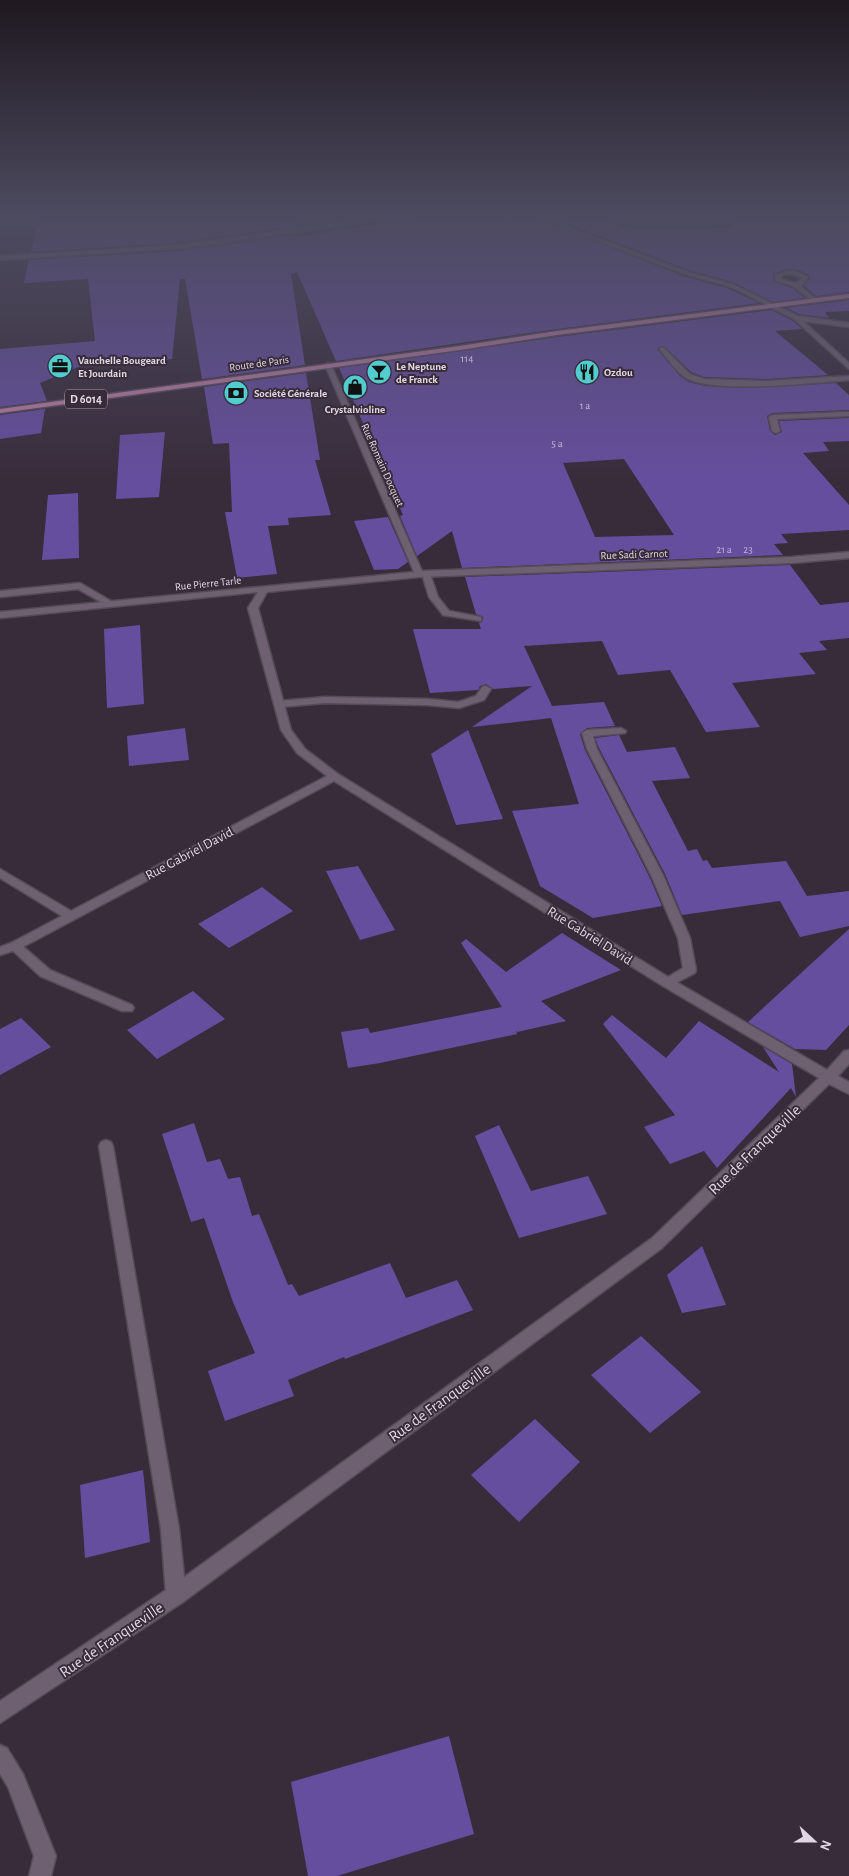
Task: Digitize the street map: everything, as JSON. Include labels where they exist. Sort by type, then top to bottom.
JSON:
[{"type":"main road","name":"Route de Paris","points":[[0,411],[644,320],[777,307]]},
{"type":"street","points":[[774,307],[796,318],[849,367]]},
{"type":"street","points":[[796,318],[849,324]]},
{"type":"street","points":[[662,348],[693,378],[712,382],[733,383],[849,378]]},
{"type":"street","name":"Rue Romain Docquet","points":[[328,365],[434,597],[446,613],[478,619]]},
{"type":"street","points":[[776,431],[773,417],[849,414]]},
{"type":"street","name":"Rue Sadi Carnot","points":[[423,574],[792,560],[849,555]]},
{"type":"street","name":"Rue Pierre Tarle","points":[[0,615],[423,574]]},
{"type":"street","points":[[0,594],[80,586],[110,604]]},
{"type":"street","name":"Rue Gabriel David","points":[[265,588],[254,608],[286,730],[301,751],[334,776],[668,984],[849,1090]]},
{"type":"street","points":[[280,704],[326,700],[428,702],[459,705],[480,698],[486,689]]},
{"type":"street","points":[[621,731],[587,733],[592,749],[657,875],[684,938],[690,970],[668,984]]},
{"type":"street","name":"Rue Gabriel David","points":[[0,951],[15,946],[334,776]]},
{"type":"street","points":[[0,873],[71,916]]},
{"type":"street","points":[[15,946],[45,973],[127,1008]]},
{"type":"street","name":"Rue de Franqueville","points":[[0,1713],[176,1594],[658,1243],[849,1055]]},
{"type":"street","points":[[106,1146],[170,1529],[176,1594]]},
{"type":"street","points":[[0,1755],[16,1781],[45,1856],[40,1876]]},
{"type":"building","points":[[91,307],[177,307],[172,359],[98,365],[97,359],[40,383],[47,401],[0,407],[0,349],[95,341]]},
{"type":"building","points":[[190,307],[296,307],[305,365],[202,379]]},
{"type":"building","points":[[312,307],[731,307],[557,329],[336,361]]},
{"type":"building","points":[[849,307],[849,311],[825,312],[829,318],[799,314],[786,308]]},
{"type":"building","points":[[772,310],[793,321],[802,329],[775,331],[828,375],[767,379],[704,377],[691,372],[665,347],[659,347],[658,350],[680,376],[689,382],[705,386],[745,388],[836,383],[849,395],[849,410],[773,413],[767,416],[770,431],[775,435],[782,432],[779,421],[849,418],[849,441],[823,442],[829,451],[803,453],[849,505],[849,530],[781,534],[788,543],[774,544],[783,555],[462,568],[452,531],[417,556],[400,516],[403,515],[339,368],[557,337]],"holes":[[[624,459],[674,535],[595,537],[563,463]]]},
{"type":"building","points":[[306,373],[320,460],[315,460],[331,515],[288,518],[289,525],[268,526],[277,574],[237,578],[225,512],[232,512],[229,443],[213,444],[204,387]]},
{"type":"building","points":[[45,409],[41,433],[0,439],[0,415]]},
{"type":"building","points":[[165,432],[159,497],[116,499],[120,435]]},
{"type":"building","points":[[78,493],[79,558],[42,560],[48,495]]},
{"type":"building","points":[[388,517],[408,562],[398,569],[374,570],[354,521]]},
{"type":"building","points":[[790,565],[820,605],[849,602],[849,638],[819,641],[827,650],[799,653],[816,674],[732,683],[760,727],[706,732],[670,670],[618,675],[602,641],[524,646],[552,706],[604,702],[615,726],[587,728],[580,734],[585,750],[649,876],[662,906],[593,918],[540,886],[512,811],[579,804],[551,718],[472,727],[532,686],[493,689],[486,684],[480,686],[478,690],[430,693],[413,629],[481,629],[479,623],[482,622],[483,617],[476,614],[465,577]]},
{"type":"building","points":[[140,625],[144,704],[107,708],[104,629]]},
{"type":"building","points":[[185,728],[189,760],[129,766],[127,736]]},
{"type":"building","points":[[468,730],[503,819],[456,825],[431,754]]},
{"type":"building","points":[[619,735],[627,752],[675,747],[690,778],[652,781],[688,851],[697,849],[703,861],[707,860],[712,868],[786,861],[807,896],[849,891],[849,926],[800,937],[780,901],[682,915],[665,874],[595,738]]},
{"type":"building","points":[[358,866],[395,930],[360,940],[326,871]]},
{"type":"building","points":[[262,887],[293,911],[229,948],[198,924]]},
{"type":"building","points":[[849,929],[849,1025],[826,1050],[795,1049],[748,1022]]},
{"type":"building","points":[[562,933],[621,970],[541,1001],[566,1021],[517,1032],[516,1030],[517,1034],[348,1068],[341,1032],[368,1028],[370,1033],[502,1007],[461,943],[466,939],[506,972]]},
{"type":"building","points":[[193,991],[225,1019],[157,1059],[127,1030]]},
{"type":"building","points":[[612,1015],[666,1058],[699,1021],[779,1072],[763,1047],[792,1064],[796,1097],[791,1088],[717,1168],[704,1151],[670,1164],[644,1127],[675,1115],[603,1024]]},
{"type":"building","points":[[21,1018],[51,1047],[0,1075],[0,1029]]},
{"type":"building","points":[[194,1123],[207,1162],[220,1159],[228,1179],[240,1177],[252,1216],[259,1214],[288,1285],[292,1284],[299,1296],[390,1263],[406,1298],[457,1280],[473,1310],[345,1359],[344,1357],[288,1380],[294,1396],[225,1421],[208,1371],[255,1353],[233,1302],[204,1218],[191,1222],[162,1134]]},
{"type":"building","points":[[499,1125],[531,1191],[588,1176],[607,1214],[519,1238],[475,1136]]},
{"type":"building","points":[[702,1246],[726,1305],[682,1313],[667,1275]]},
{"type":"building","points":[[641,1336],[701,1392],[650,1433],[591,1375]]},
{"type":"building","points":[[535,1419],[580,1462],[519,1522],[471,1475]]},
{"type":"building","points":[[143,1470],[150,1542],[85,1558],[80,1485]]},
{"type":"building","points":[[449,1736],[474,1834],[337,1876],[308,1876],[291,1782]]},
{"type":"place","name":"Vauchelle Bougeard Et Jourdain","points":[[60,366]]},
{"type":"place","name":"Le Neptune de Franck","points":[[379,372]]},
{"type":"place","name":"Ozdou","points":[[587,372]]},
{"type":"place","name":"Crystalvioline","points":[[355,387]]},
{"type":"place","name":"Société Générale","points":[[236,393]]}]
